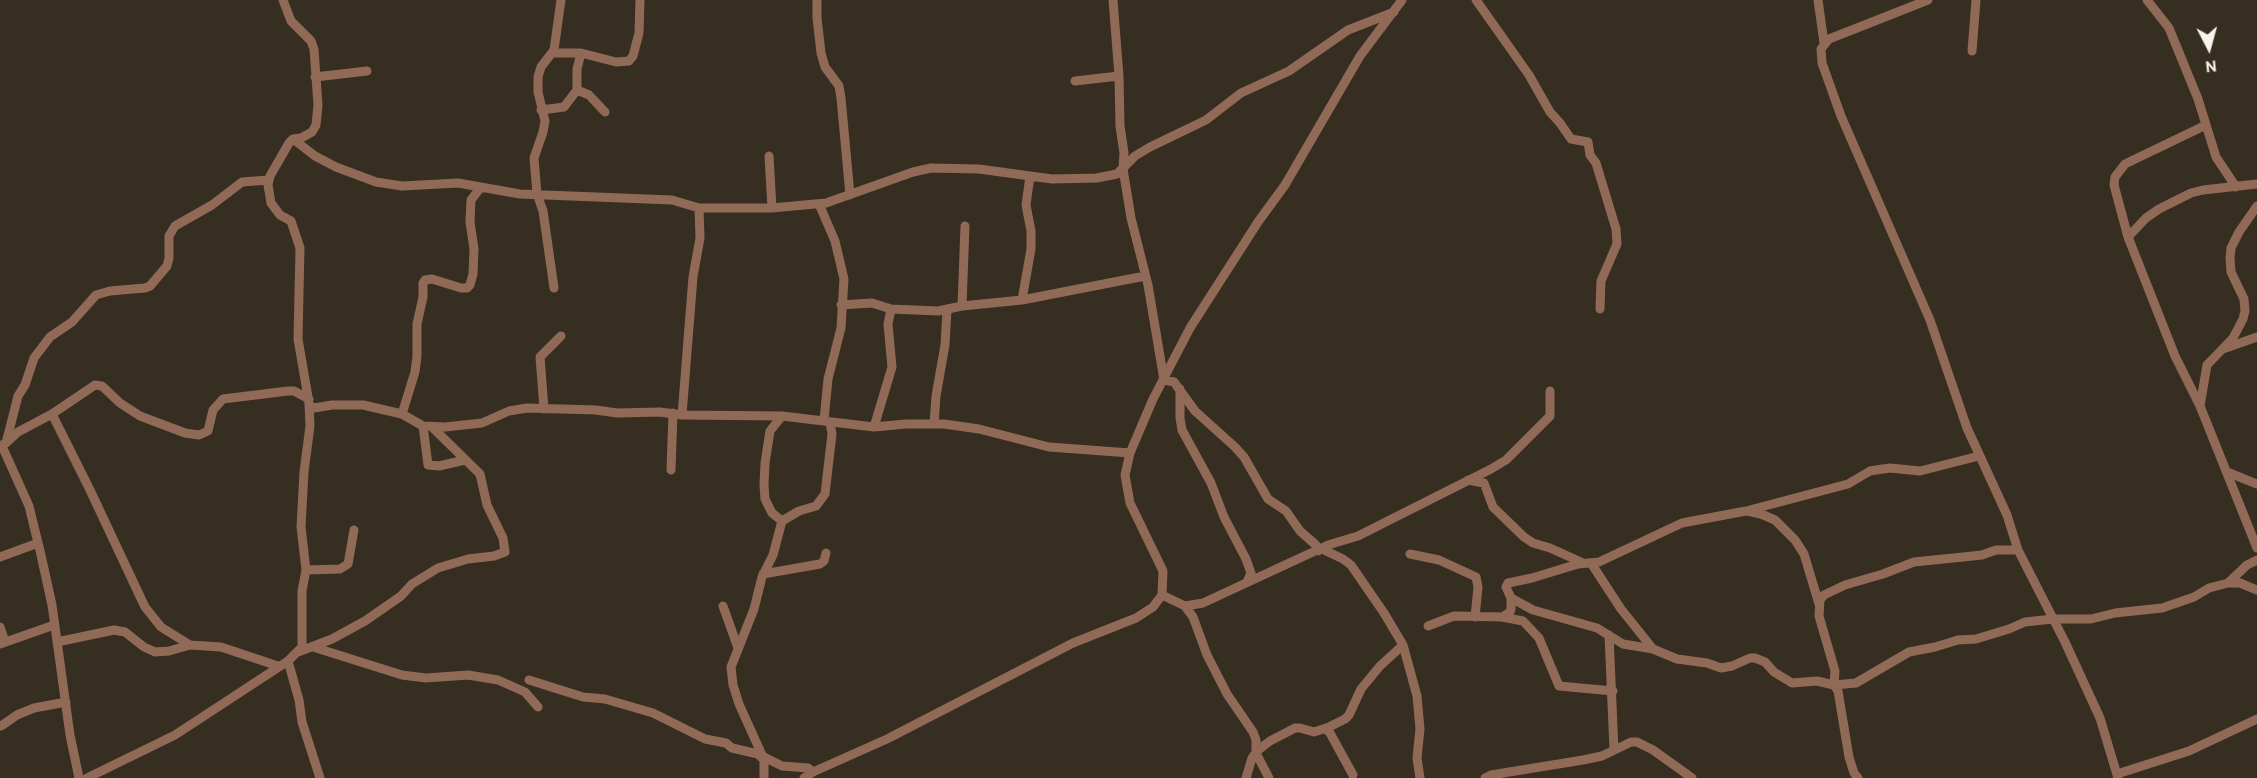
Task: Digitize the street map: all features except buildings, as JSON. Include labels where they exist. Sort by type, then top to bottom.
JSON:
[{"type":"street","points":[[87,778],[175,735],[288,661],[302,647],[302,591],[306,570],[301,527],[304,472],[310,426],[309,403],[298,339],[300,248],[291,221],[280,215],[268,195],[269,180],[284,149],[293,139],[312,132],[316,125],[318,105],[314,48],[311,41],[291,21],[283,0]]},
{"type":"street","points":[[554,288],[543,211],[537,194],[534,158],[543,132],[544,121],[538,77],[541,67],[552,53],[561,0]]},
{"type":"street","points":[[552,53],[581,54],[616,62],[629,61],[633,56],[639,33],[640,0]]},
{"type":"street","points":[[817,0],[821,53],[825,67],[839,86],[850,195]]},
{"type":"street","points":[[1113,0],[1120,126],[1124,153],[1122,169],[1164,380]]},
{"type":"street","points":[[293,139],[315,156],[336,167],[376,182],[402,186],[458,183],[508,193],[672,200],[699,208],[772,208],[819,204],[931,168],[967,168],[1069,180],[1097,178],[1117,174],[1135,156],[1149,147],[1206,120],[1241,93],[1302,63],[1348,30],[1411,0]]},
{"type":"street","points":[[1476,0],[1571,140],[1588,142],[1590,155],[1596,163],[1611,210],[1617,240],[1600,281],[1600,309]]},
{"type":"street","points":[[1818,0],[1824,43]]},
{"type":"street","points":[[1928,0],[1829,39],[1821,49],[1822,63],[1841,116],[1930,320],[1966,428],[2007,514],[2018,550],[2054,619],[2100,718],[2117,776],[2189,751],[2257,719]]},
{"type":"street","points":[[1972,51],[1976,0]]},
{"type":"street","points":[[2147,0],[2169,28],[2198,99],[2216,157],[2236,187]]},
{"type":"street","points":[[804,778],[813,771],[887,739],[1073,644],[1136,618],[1153,607],[1162,595],[1163,571],[1130,503],[1125,475],[1130,453],[1153,399],[1190,328],[1258,222],[1285,185],[1360,56],[1398,6]]},
{"type":"street","points":[[541,110],[564,107],[577,90],[577,69],[581,54]]},
{"type":"street","points":[[315,77],[367,71]]},
{"type":"street","points":[[1075,81],[1119,76]]},
{"type":"street","points":[[577,90],[589,95],[606,112]]},
{"type":"street","points":[[2206,125],[2138,157],[2118,171],[2114,185],[2128,237],[2175,356],[2200,406],[2257,548]]},
{"type":"street","points":[[770,156],[772,208]]},
{"type":"street","points":[[1022,300],[1031,249],[1026,205],[1030,176]]},
{"type":"street","points":[[79,778],[70,735],[52,606],[39,543],[29,506],[3,445],[18,396],[25,385],[34,358],[50,337],[72,322],[96,295],[150,286],[166,266],[169,258],[168,236],[175,226],[212,205],[242,182],[269,180]]},
{"type":"street","points":[[2128,237],[2158,209],[2191,193],[2203,189],[2257,184]]},
{"type":"street","points":[[402,414],[415,372],[417,324],[423,297],[423,283],[425,280],[432,279],[461,288],[470,285],[474,255],[470,222],[471,200],[481,187]]},
{"type":"street","points":[[764,778],[764,760],[733,685],[730,667],[754,609],[782,521],[797,512],[816,506],[825,494],[832,434],[827,421],[828,379],[841,328],[844,279],[835,241],[819,204]]},
{"type":"street","points":[[2200,406],[2207,365],[2239,329],[2245,311],[2244,299],[2231,272],[2231,248],[2257,206]]},
{"type":"street","points":[[671,470],[693,277],[700,237],[699,208]]},
{"type":"street","points":[[962,306],[965,226]]},
{"type":"street","points":[[841,305],[872,303],[891,309],[947,310],[962,306],[1022,300],[1145,276]]},
{"type":"street","points":[[874,427],[892,367],[888,324],[891,309]]},
{"type":"street","points":[[934,424],[936,396],[945,345],[947,310]]},
{"type":"street","points":[[544,409],[540,357],[561,336]]},
{"type":"street","points":[[2221,350],[2257,337]]},
{"type":"street","points":[[1164,380],[1174,382],[1195,411],[1240,452],[1268,498],[1286,511],[1300,531],[1320,550],[1344,558],[1380,606],[1403,645],[1417,696],[1420,729],[1417,758],[1420,778]]},
{"type":"street","points":[[3,445],[18,432],[52,414],[95,385],[100,385],[130,411],[140,416],[177,430],[199,435],[208,431],[213,410],[220,401],[228,398],[288,391],[294,391],[315,408],[332,405],[363,405],[402,414],[428,426],[480,474],[487,505],[503,538],[505,552],[438,568],[412,584],[401,596],[365,621],[298,652]]},
{"type":"street","points":[[1180,389],[1182,430],[1211,483],[1224,517],[1246,559],[1251,573],[1247,582]]},
{"type":"street","points":[[1185,606],[1203,603],[1320,550],[1363,534],[1491,470],[1506,460],[1541,427],[1552,413],[1551,391]]},
{"type":"street","points":[[428,426],[482,423],[512,410],[544,409],[617,413],[782,416],[874,427],[934,424],[979,429],[1048,447],[1130,453]]},
{"type":"street","points":[[52,414],[145,607],[161,627],[190,645]]},
{"type":"street","points":[[782,416],[770,431],[764,485],[768,506],[772,513],[782,521]]},
{"type":"street","points":[[428,426],[428,465],[439,466],[465,460]]},
{"type":"street","points":[[1979,456],[1920,471],[1890,468],[1876,470],[1848,484],[1746,511],[1682,523],[1599,562],[1558,569],[1533,578],[1508,582],[1506,587],[1511,598],[1533,610],[1597,628],[1623,644],[1653,649],[1677,659],[1707,663],[1721,668],[1755,658],[1765,662],[1774,672],[1792,683],[1817,681],[1834,685],[1856,683],[1909,652],[1958,640],[1976,639],[2025,622],[2091,619],[2115,613],[2162,608],[2194,597],[2209,588],[2228,583],[2240,583],[2257,590]]},
{"type":"street","points":[[2227,472],[2257,484]]},
{"type":"street","points":[[1468,480],[1484,483],[1493,507],[1524,537],[1533,543],[1587,563],[1653,649]]},
{"type":"street","points":[[1746,511],[1775,520],[1795,540],[1804,554],[1819,604],[1821,626],[1835,671],[1834,685],[1838,691],[1851,768],[1858,778]]},
{"type":"street","points":[[306,570],[336,570],[346,566],[350,562],[354,530]]},
{"type":"street","points":[[0,557],[39,543]]},
{"type":"street","points":[[1819,604],[1824,595],[1838,588],[1914,562],[1982,555],[1996,550],[2018,550]]},
{"type":"street","points":[[764,574],[820,564],[824,561],[825,553]]},
{"type":"street","points":[[1410,554],[1439,560],[1476,577],[1478,587],[1475,617]]},
{"type":"street","points":[[2228,583],[2247,565],[2257,560]]},
{"type":"street","points":[[1162,595],[1185,606],[1193,617],[1207,655],[1256,740],[1256,753],[1246,778]]},
{"type":"street","points":[[1506,615],[1511,598]]},
{"type":"street","points":[[723,606],[738,648]]},
{"type":"street","points":[[1428,626],[1447,618],[1506,615],[1533,610]]},
{"type":"street","points":[[1506,615],[1523,621],[1539,638],[1559,686],[1612,691]]},
{"type":"street","points":[[0,627],[3,643],[54,626]]},
{"type":"street","points":[[57,642],[114,630],[125,632],[144,647],[155,652],[190,645],[221,647],[278,666]]},
{"type":"street","points":[[1609,635],[1614,750]]},
{"type":"street","points":[[1256,753],[1264,745],[1295,728],[1311,732],[1326,729],[1349,714],[1361,689],[1380,666],[1403,645]]},
{"type":"street","points":[[313,647],[402,675],[426,678],[468,675],[498,680],[525,692],[538,707]]},
{"type":"street","points":[[288,661],[299,700],[302,722],[320,778]]},
{"type":"street","points":[[529,680],[583,697],[605,699],[653,713],[705,739],[717,740],[732,748],[760,754],[782,766],[808,768],[813,771]]},
{"type":"street","points":[[1,726],[17,715],[34,708],[66,702]]},
{"type":"street","points":[[1326,729],[1353,775]]},
{"type":"street","points":[[1485,778],[1491,775],[1602,756],[1637,742],[1653,750],[1692,778]]},
{"type":"street","points":[[1256,753],[1269,778]]}]
